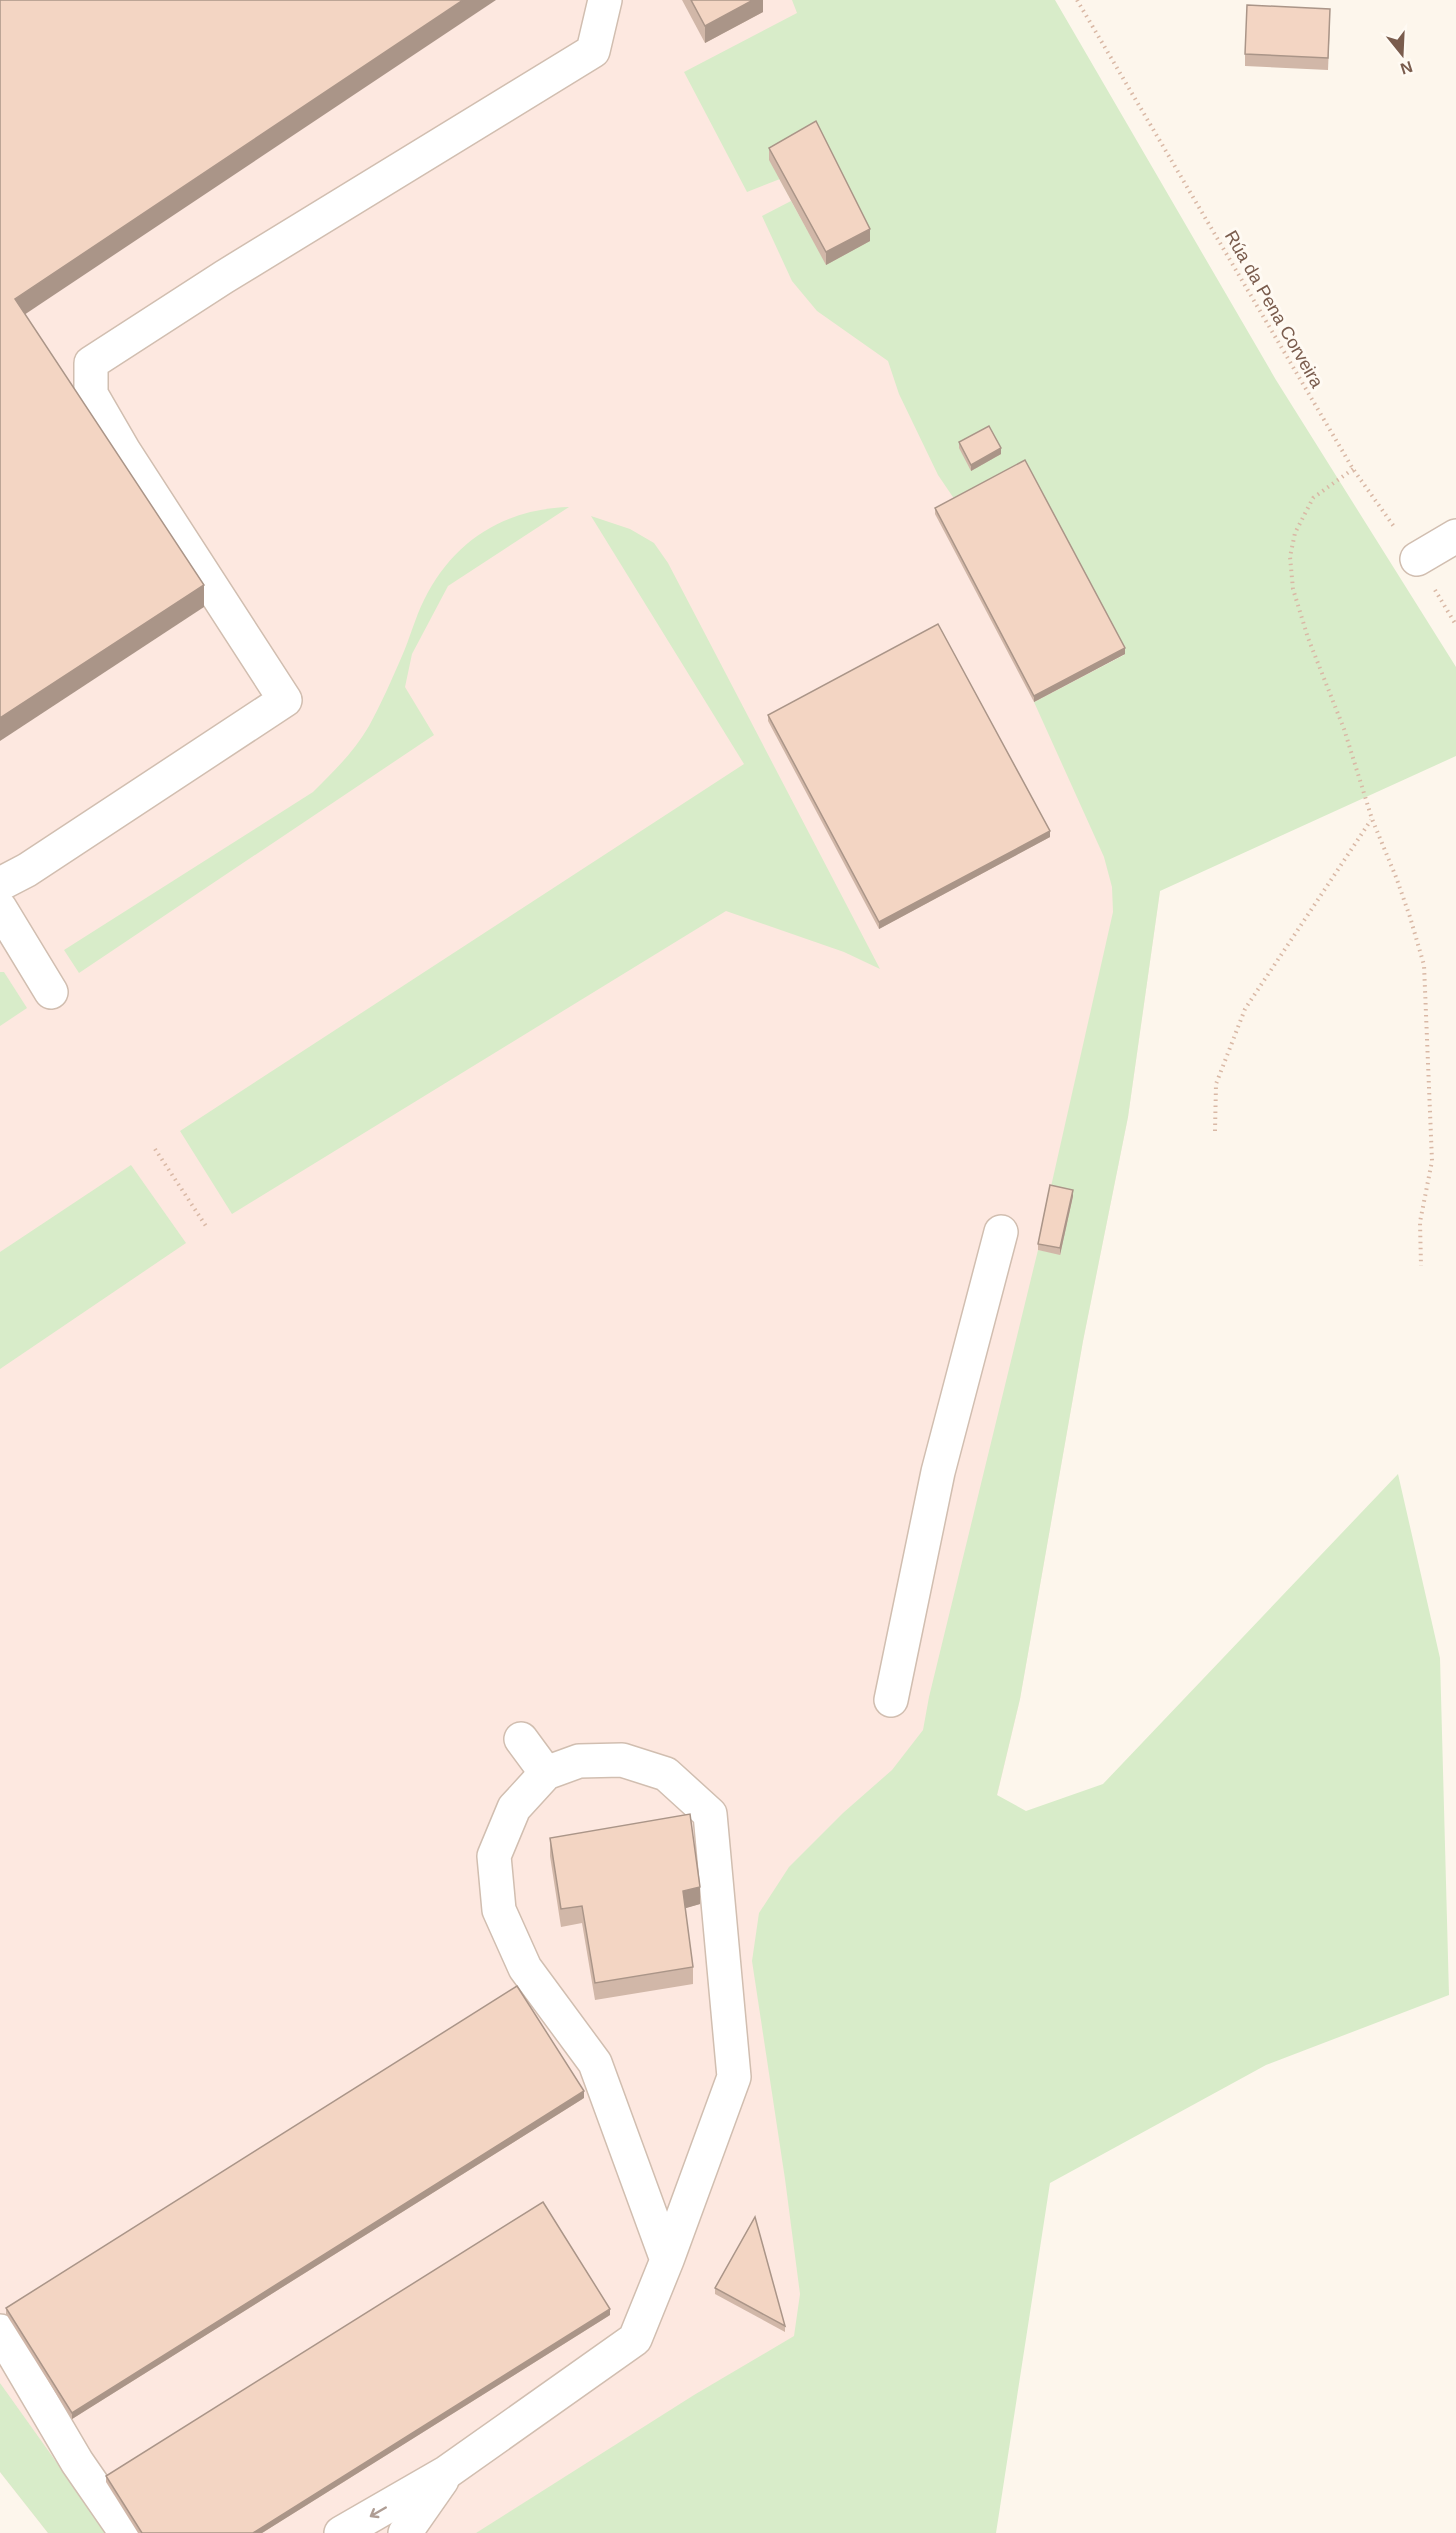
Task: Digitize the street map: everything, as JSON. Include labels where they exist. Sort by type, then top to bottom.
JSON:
[{"type":"street","points":[[0,884],[37,863],[285,700],[124,451],[91,394],[91,363],[234,271],[593,51],[605,0]]},
{"type":"street","points":[[1417,559],[1456,536]]},
{"type":"street","points":[[0,908],[51,992]]},
{"type":"street","points":[[891,1700],[938,1472],[1001,1232]]},
{"type":"street","points":[[521,1738],[546,1773]]},
{"type":"street","points":[[341,2533],[447,2472],[635,2339],[667,2260],[734,2077],[710,1814],[666,1774],[622,1760],[579,1761],[546,1773],[514,1808],[494,1856],[499,1910],[525,1968],[595,2063],[667,2260]]},
{"type":"street","points":[[0,2331],[77,2462],[126,2533]]},
{"type":"street","points":[[405,2533],[447,2472]]},
{"type":"path","name":"Rúa da Pena Corveira","points":[[1077,0],[1353,469],[1417,559],[1456,626]]},
{"type":"path","points":[[1353,469],[1313,498],[1295,533],[1290,557],[1293,589],[1308,638],[1344,729],[1372,819],[1396,877],[1424,965],[1432,1161],[1420,1222],[1421,1266]]},
{"type":"path","points":[[1215,1131],[1216,1084],[1245,1009],[1372,819]]},
{"type":"path","points":[[154,1149],[208,1229]]},
{"type":"shaded area","points":[[0,0],[905,0],[1160,891],[1128,1117],[1083,1341],[1020,1699],[954,1977],[854,2366],[581,2533],[48,2533],[0,2472]]},
{"type":"green space","points":[[792,0],[1055,0],[1276,380],[1456,667],[1456,756],[1160,891],[1128,1117],[1083,1341],[1020,1699],[997,1795],[1026,1811],[1103,1784],[1398,1474],[1440,1658],[1449,1995],[1266,2065],[1050,2183],[996,2533],[476,2533],[694,2395],[794,2336],[800,2294],[752,1961],[759,1913],[789,1867],[843,1813],[892,1770],[923,1730],[929,1697],[1038,1250],[1061,1254],[1050,1191],[1113,912],[1112,887],[1104,857],[1034,702],[1124,655],[957,503],[938,475],[899,394],[888,361],[817,311],[792,281],[762,216],[791,201],[826,264],[780,179],[747,192],[684,72],[797,13]]},
{"type":"green space","points":[[569,507],[448,586],[412,654],[405,687],[434,735],[79,973],[64,950],[313,792],[343,761],[357,744],[378,709],[424,600],[436,579],[465,545],[483,532],[523,514]]},
{"type":"green space","points":[[591,516],[630,529],[654,543],[668,563],[880,969],[844,952],[726,911],[232,1214],[180,1131],[744,764]]},
{"type":"green space","points":[[0,972],[4,972],[27,1008],[0,1026]]},
{"type":"green space","points":[[131,1165],[186,1243],[0,1369],[0,1252]]},
{"type":"green space","points":[[0,2383],[107,2533],[48,2533],[0,2472]]},
{"type":"building","points":[[0,0],[463,0],[15,299],[204,585],[0,718]]},
{"type":"building","points":[[691,0],[753,0],[705,26]]},
{"type":"building","points":[[1247,5],[1330,9],[1328,58],[1245,54]]},
{"type":"building","points":[[816,121],[870,229],[826,252],[769,148]]},
{"type":"building","points":[[989,426],[1001,448],[971,465],[959,442]]},
{"type":"building","points":[[1025,460],[1125,648],[1034,696],[935,508]]},
{"type":"building","points":[[938,624],[1050,831],[879,922],[768,715]]},
{"type":"building","points":[[1050,1185],[1073,1190],[1060,1248],[1038,1244]]},
{"type":"building","points":[[690,1814],[700,1887],[683,1891],[693,1967],[595,1983],[582,1906],[561,1909],[550,1838]]},
{"type":"building","points":[[517,1986],[584,2091],[72,2413],[6,2308]]},
{"type":"building","points":[[543,2202],[610,2309],[253,2533],[142,2533],[106,2476]]},
{"type":"building","points":[[755,2217],[785,2326],[715,2288]]}]
